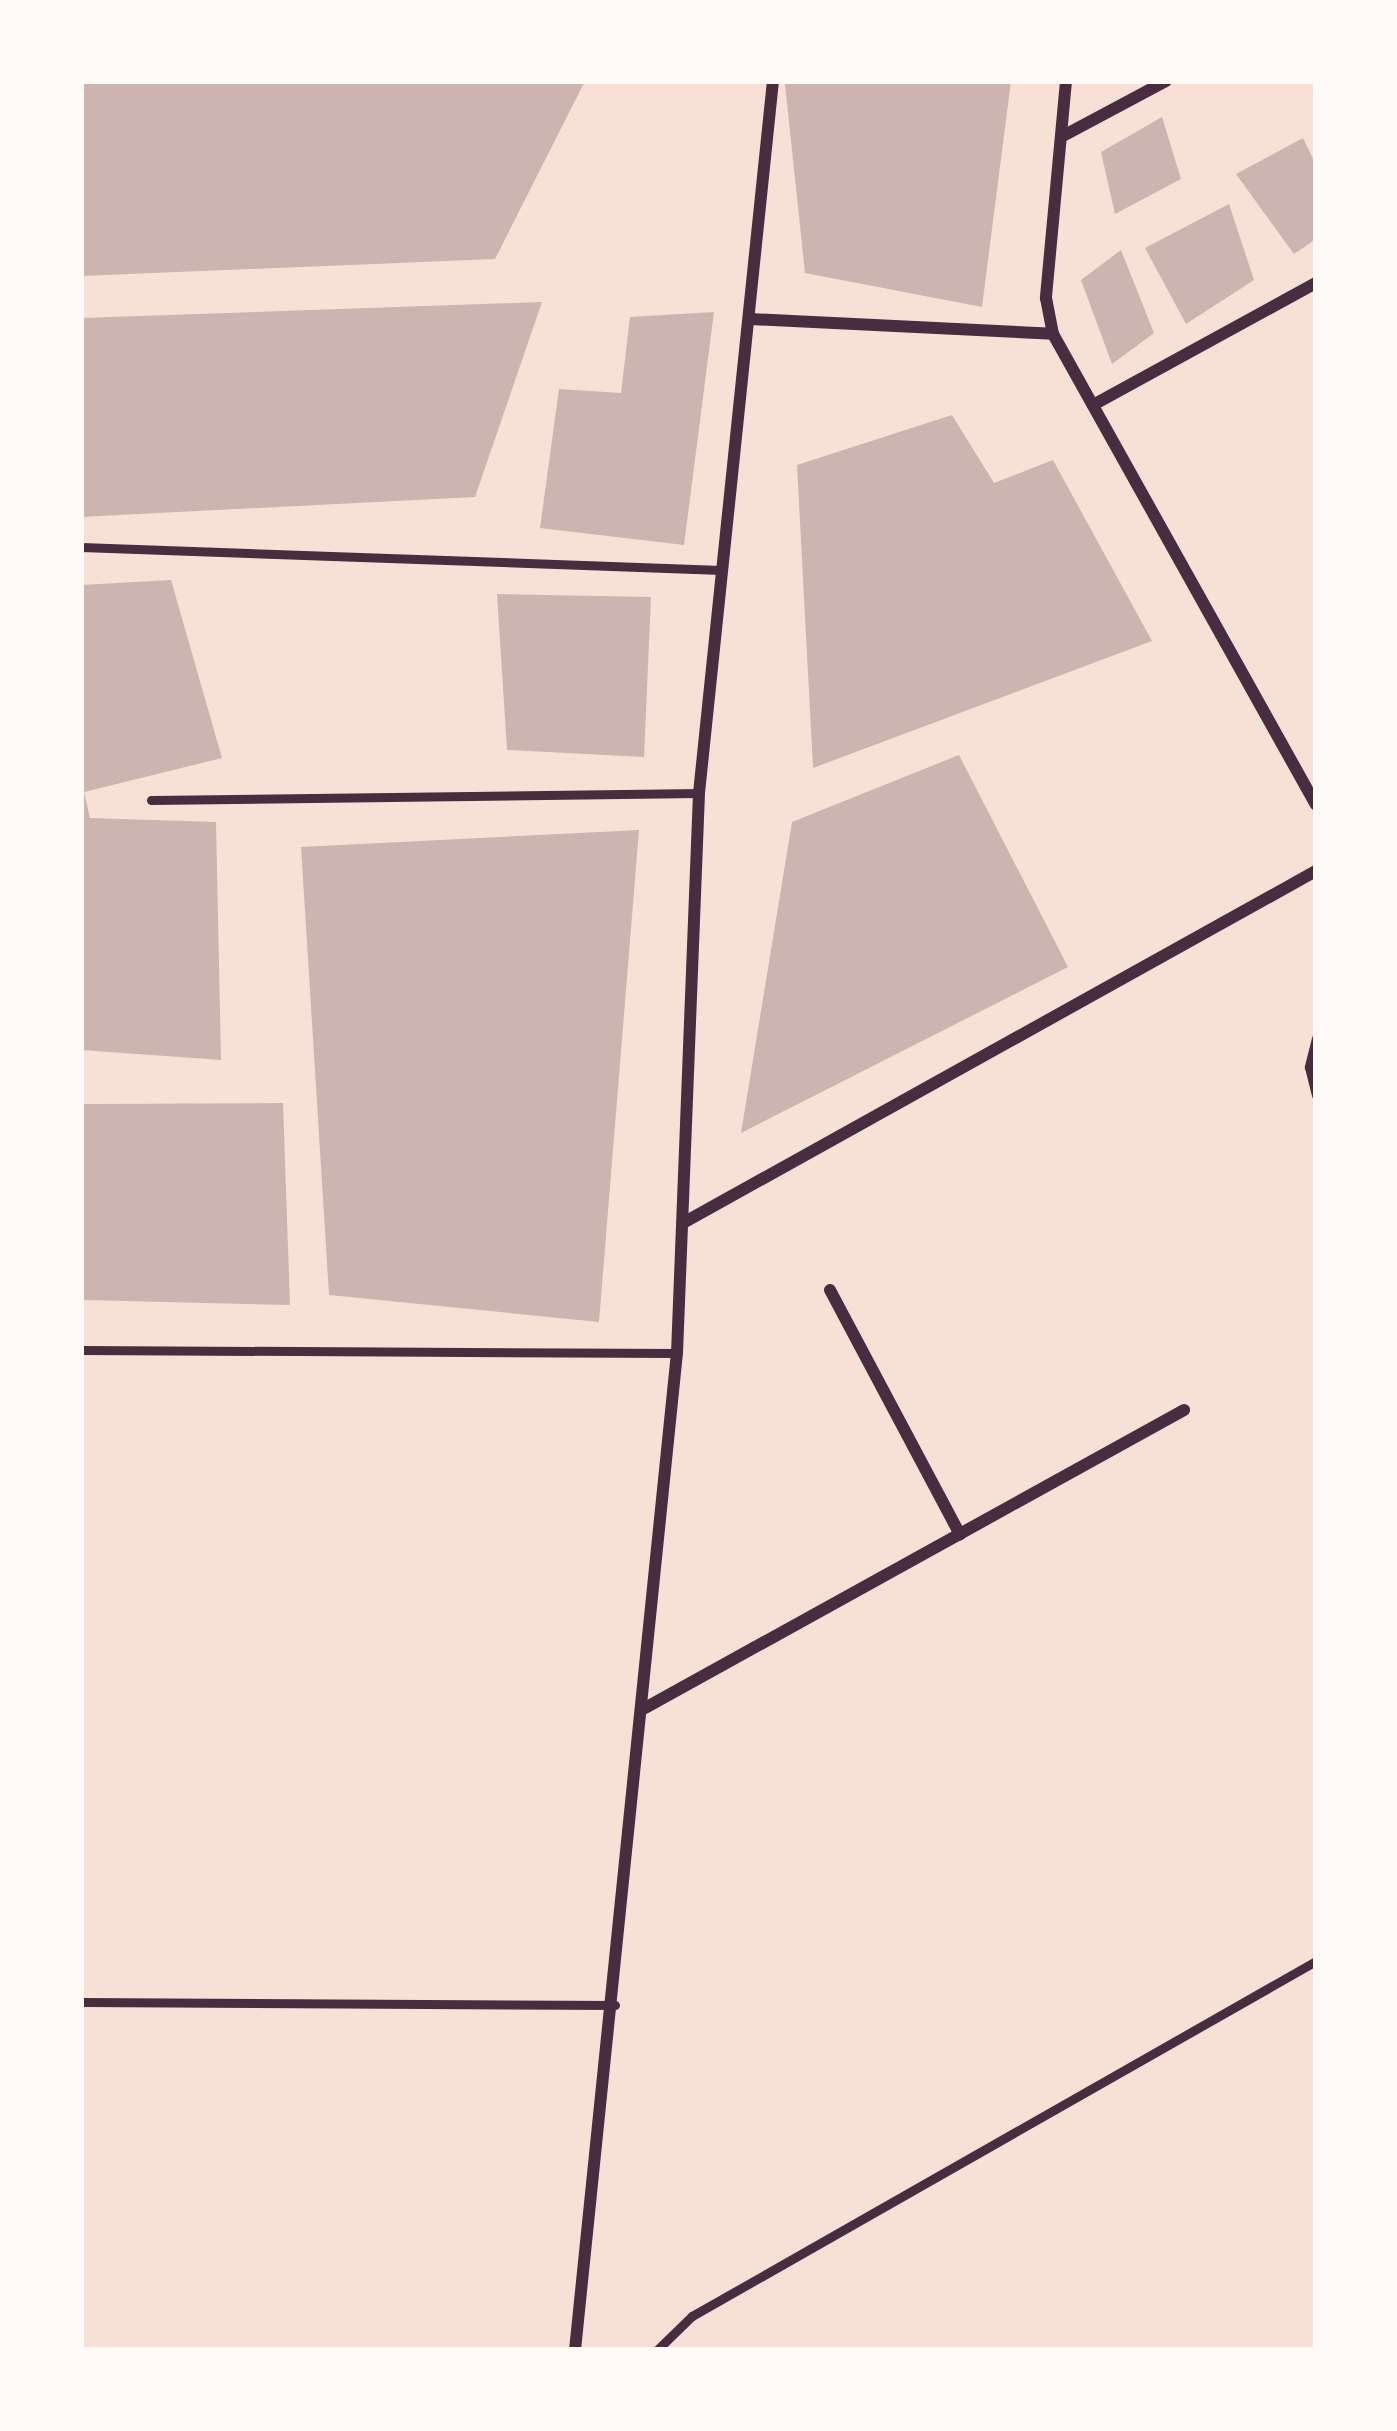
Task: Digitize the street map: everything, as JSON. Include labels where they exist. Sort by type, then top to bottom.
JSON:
[{"type":"street","points":[[575,2350],[615,2005],[676,1353],[699,794],[773,81]]},
{"type":"street","points":[[1066,81],[1046,298],[1053,334],[1312,787],[1316,805]]},
{"type":"street","points":[[1061,137],[1166,81]]},
{"type":"street","points":[[1093,405],[1316,283]]},
{"type":"street","points":[[750,320],[1053,334]]},
{"type":"street","points":[[683,1223],[1316,871]]},
{"type":"street","points":[[830,1290],[960,1534]]},
{"type":"street","points":[[645,1708],[1184,1410]]},
{"type":"lane","points":[[81,547],[722,570]]},
{"type":"lane","points":[[151,800],[699,794]]},
{"type":"lane","points":[[1316,1038],[1309,1067],[1316,1095]]},
{"type":"lane","points":[[81,1349],[676,1353]]},
{"type":"lane","points":[[657,2350],[692,2316],[1316,1961]]},
{"type":"lane","points":[[81,2002],[615,2005]]},
{"type":"building","points":[[81,81],[585,81],[495,259],[81,276]]},
{"type":"building","points":[[1011,81],[982,307],[805,273],[785,84]]},
{"type":"building","points":[[1162,117],[1181,179],[1115,214],[1101,152]]},
{"type":"building","points":[[1303,138],[1316,165],[1316,239],[1294,254],[1236,174]]},
{"type":"building","points":[[1229,204],[1254,280],[1186,324],[1145,248]]},
{"type":"building","points":[[1121,250],[1154,333],[1112,364],[1081,280]]},
{"type":"building","points":[[542,302],[475,497],[81,517],[81,318]]},
{"type":"building","points":[[714,312],[684,545],[540,528],[559,389],[621,393],[630,317]]},
{"type":"building","points":[[952,415],[994,483],[1053,460],[1152,641],[813,768],[797,465]]},
{"type":"building","points":[[171,580],[222,758],[84,792],[90,818],[216,822],[221,1060],[81,1050],[81,585]]},
{"type":"building","points":[[497,594],[651,597],[644,757],[507,750]]},
{"type":"building","points":[[959,755],[1068,967],[741,1133],[792,822]]},
{"type":"building","points":[[639,830],[599,1322],[329,1295],[301,847]]},
{"type":"building","points":[[283,1103],[290,1305],[81,1300],[81,1104]]}]
